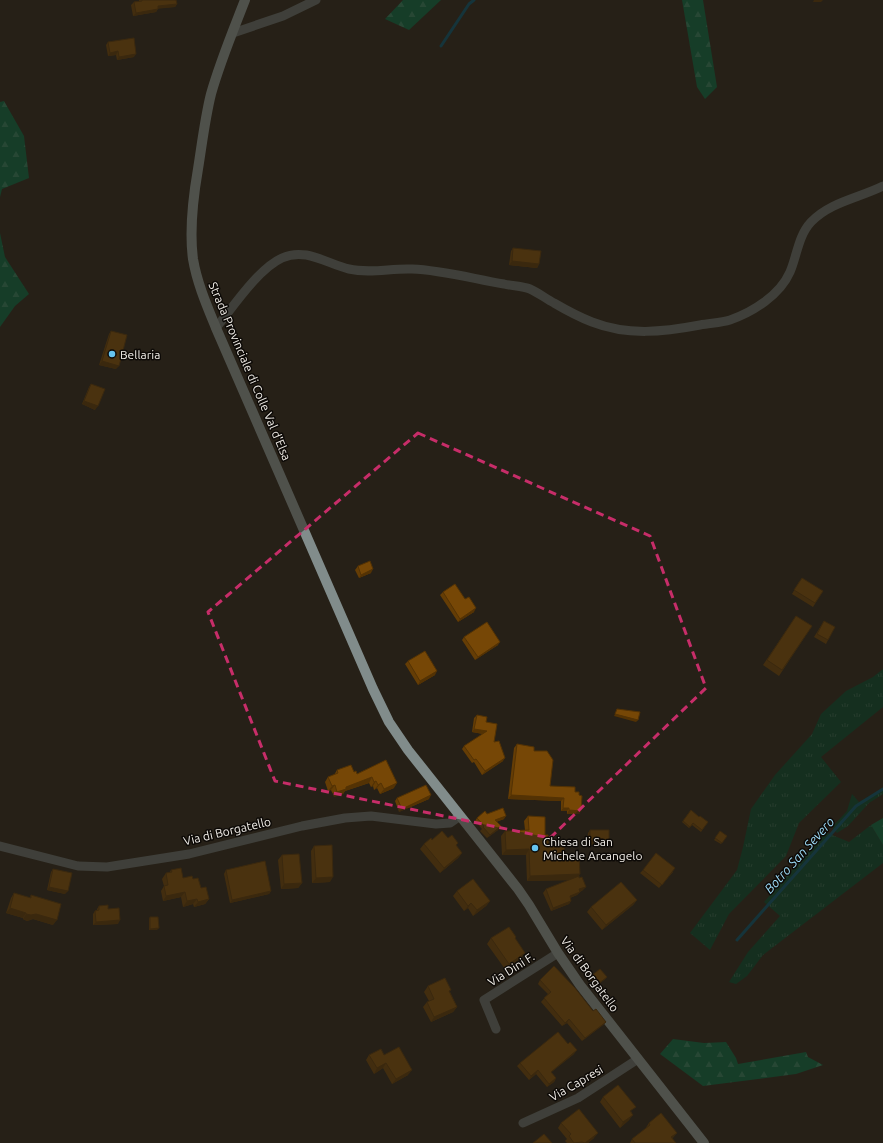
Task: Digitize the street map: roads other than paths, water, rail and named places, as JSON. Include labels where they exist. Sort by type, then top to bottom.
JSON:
[{"type":"main road","name":"Strada Provinciale di Colle Val d'Elsa","points":[[244,0],[216,78],[208,108],[192,211],[194,266],[200,287],[216,328],[337,604]]},
{"type":"main road","name":"Via di Borgatello","points":[[337,604],[373,689],[393,728],[417,762],[530,905],[558,954],[584,991],[704,1143]]},
{"type":"street","points":[[233,33],[283,16],[316,0]]},
{"type":"street","points":[[216,328],[254,281],[270,265],[292,254],[306,254],[348,269],[366,271],[412,269],[431,271],[530,289],[565,310],[594,323],[621,330],[642,332],[675,329],[730,320],[750,311],[766,300],[779,288],[790,273],[803,234],[810,223],[822,212],[833,206],[883,186]]},
{"type":"street","name":"Via di Borgatello","points":[[0,846],[78,866],[103,868],[194,852],[309,825],[352,817],[382,817],[436,824],[450,823],[460,816]]},
{"type":"street","name":"Via Dini F.","points":[[496,1029],[484,1000],[558,954]]},
{"type":"street","name":"Via Capresi","points":[[523,1123],[578,1098],[638,1059]]},
{"type":"waterway","points":[[441,46],[469,4],[474,0]]},
{"type":"waterway","name":"Botro San Severo","points":[[737,940],[856,806],[883,789]]},
{"type":"place","name":"Bellaria","points":[[112,354]]},
{"type":"place","name":"Chiesa di San Michele Arcangelo","points":[[535,848]]}]
